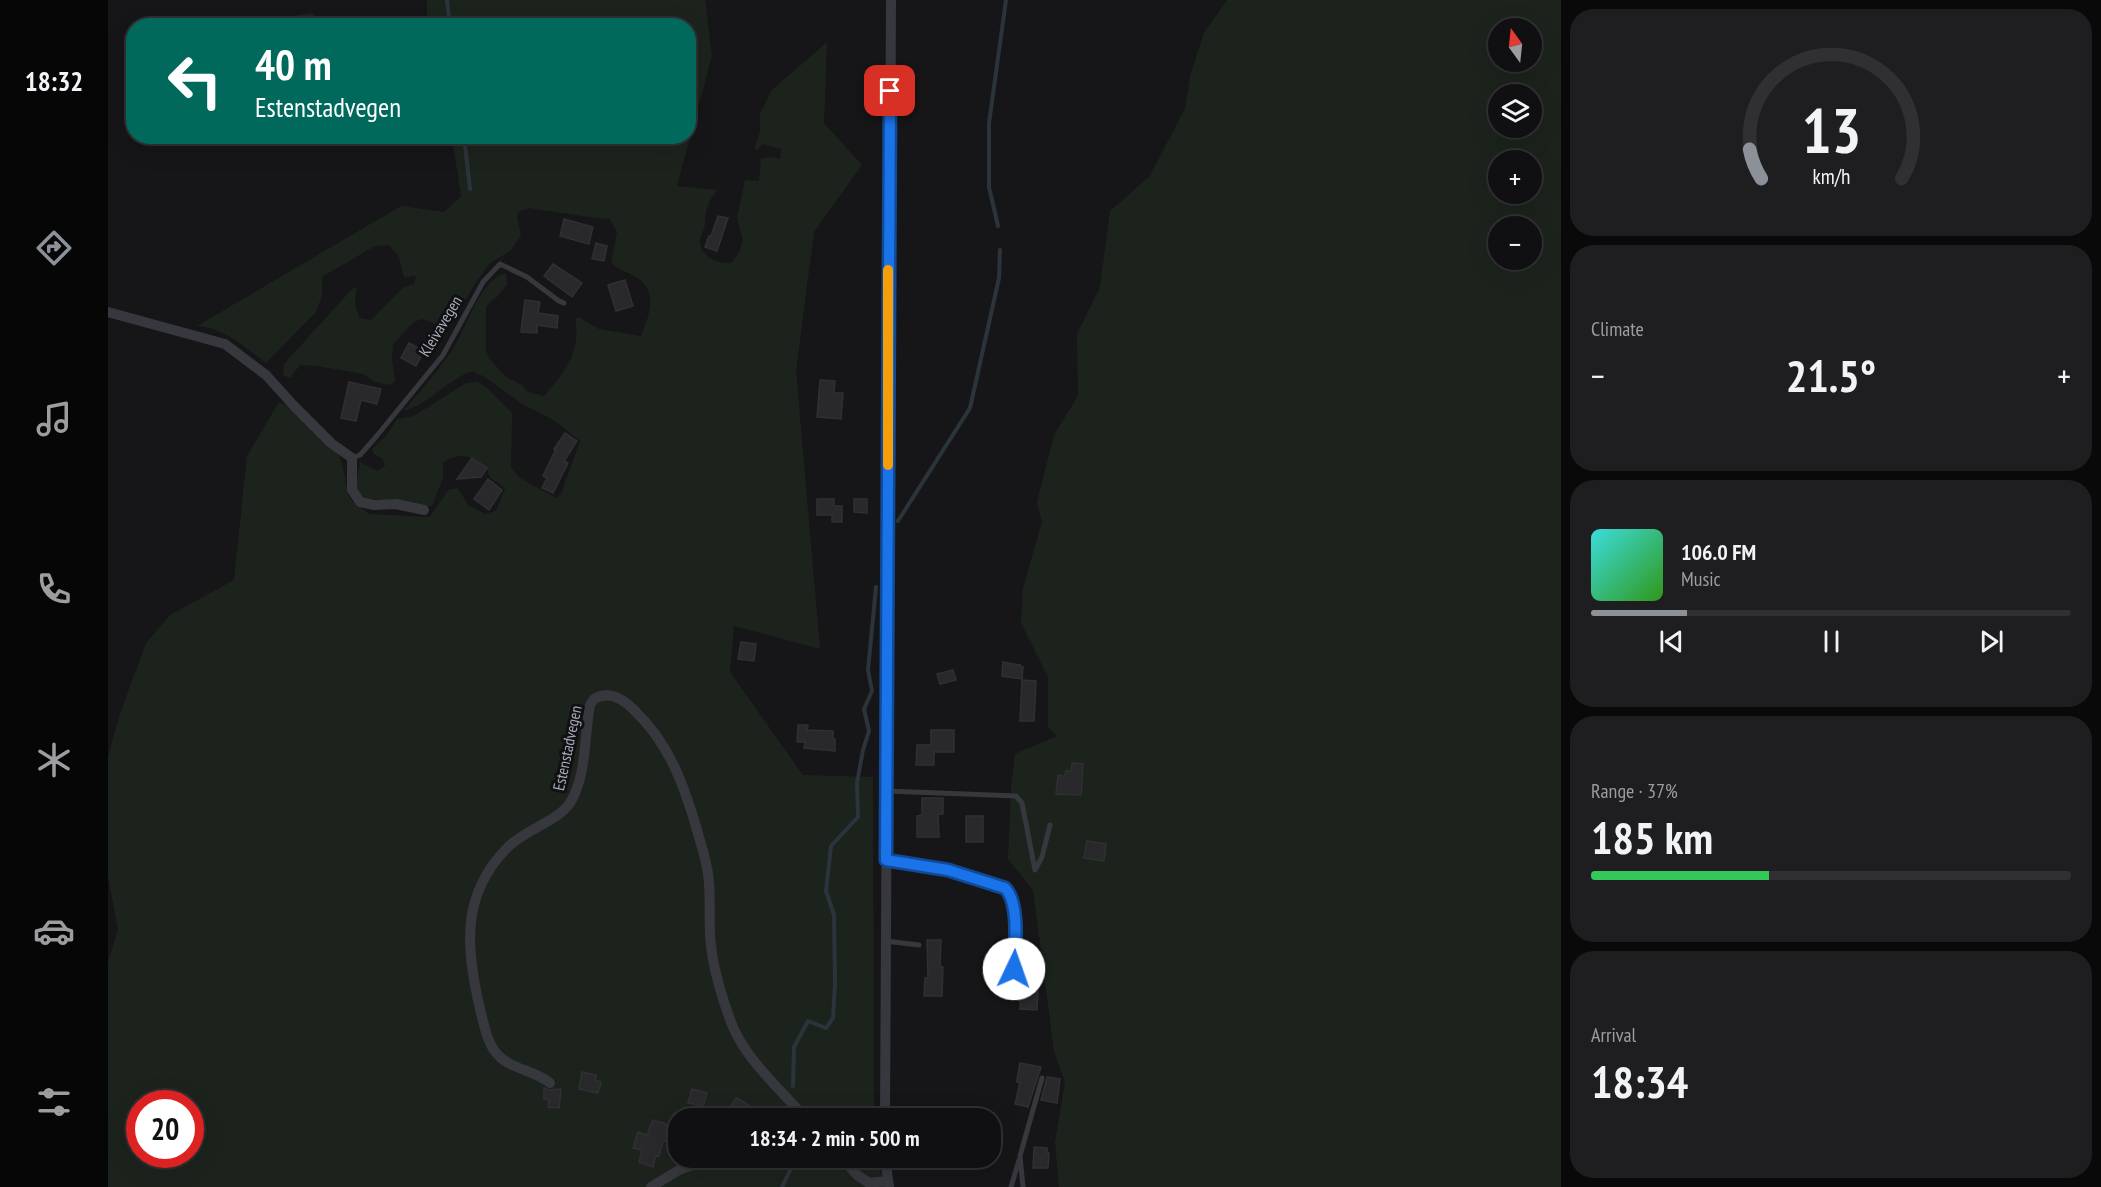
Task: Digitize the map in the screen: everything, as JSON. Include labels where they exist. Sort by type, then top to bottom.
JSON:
[{"type":"street","points":[[885,1108],[891,0]]},
{"type":"street","points":[[108,312],[225,344],[266,375],[331,443],[352,458],[352,490],[360,502],[374,505],[396,504],[424,510]]},
{"type":"street","name":"Estenstadvegen","points":[[550,1083],[502,1059],[491,1045],[473,977],[470,956],[470,920],[481,884],[498,858],[521,835],[560,814],[569,805],[580,776],[591,705],[594,699],[607,694],[619,698],[641,716],[663,744],[676,769],[685,790],[708,872],[711,943],[731,1024],[750,1055],[796,1108]]},
{"type":"street","points":[[651,1187],[684,1168]]},
{"type":"street","points":[[852,1168],[864,1181],[873,1184],[888,1184],[886,1168]]},
{"type":"lane","name":"Kleivavegen","points":[[352,458],[360,455],[443,355],[483,282],[500,264],[527,277],[564,303]]},
{"type":"lane","points":[[886,791],[1016,796],[1022,803],[1035,870],[1042,857],[1050,825]]},
{"type":"lane","points":[[886,860],[948,870],[1005,888],[1011,893],[1015,939],[1014,969]]},
{"type":"lane","points":[[885,941],[919,945]]},
{"type":"lane","points":[[1011,1187],[1042,1078]]},
{"type":"lane","points":[[1020,1156],[1023,1187]]},
{"type":"shaded area","points":[[427,0],[705,0],[712,56],[696,115],[696,18],[427,18]]},
{"type":"shaded area","points":[[1227,0],[1561,0],[1561,1187],[1059,1187],[1055,1142],[1065,1082],[1054,1051],[1033,890],[1008,859],[1015,754],[1057,736],[1048,727],[1048,677],[1021,623],[1023,588],[1042,522],[1037,502],[1054,435],[1078,396],[1077,334],[1100,287],[1110,211],[1150,176],[1185,108],[1191,73],[1204,33]]},
{"type":"shaded area","points":[[312,13],[317,18],[289,18]]},
{"type":"shaded area","points":[[827,42],[824,123],[862,165],[814,232],[796,371],[820,649],[734,626],[730,672],[803,775],[873,777],[874,1108],[668,1108],[668,1168],[878,1168],[889,1187],[108,1187],[108,962],[118,930],[108,876],[108,756],[121,711],[146,643],[170,615],[234,580],[247,456],[279,402],[291,408],[338,454],[348,495],[353,502],[370,514],[430,517],[448,490],[458,488],[468,505],[485,514],[496,511],[505,489],[490,477],[487,469],[481,463],[471,457],[454,457],[443,463],[443,478],[432,506],[424,507],[362,498],[357,490],[357,481],[360,462],[377,471],[385,466],[382,458],[374,454],[372,449],[386,436],[397,419],[414,416],[466,383],[477,382],[486,387],[512,413],[511,468],[520,478],[556,498],[561,494],[580,441],[555,421],[522,404],[485,377],[472,371],[454,380],[421,403],[403,411],[451,352],[488,285],[496,277],[506,273],[507,284],[486,307],[486,350],[489,358],[506,377],[522,385],[528,392],[544,396],[558,379],[574,352],[575,319],[578,317],[599,329],[641,336],[647,320],[650,304],[648,289],[636,277],[611,263],[617,232],[610,219],[528,208],[519,212],[517,216],[521,236],[510,251],[490,263],[476,282],[449,329],[422,319],[414,322],[393,344],[395,382],[389,385],[373,381],[364,374],[316,366],[300,365],[290,378],[283,375],[284,364],[351,290],[356,287],[355,305],[360,318],[371,320],[403,288],[414,284],[416,276],[404,277],[399,257],[389,245],[375,246],[322,277],[322,297],[315,313],[266,363],[225,334],[197,326],[401,206],[444,212],[461,196],[453,144],[688,144],[677,186],[718,190],[708,206],[700,242],[707,256],[716,261],[731,263],[739,253],[743,240],[737,219],[745,180],[759,181],[761,159],[770,157],[780,159],[781,149],[762,144],[758,150],[754,149],[760,132],[760,114],[771,91]]},
{"type":"building","points":[[718,216],[728,218],[717,251],[705,247]]},
{"type":"building","points":[[564,219],[593,227],[589,244],[560,236]]},
{"type":"building","points":[[596,243],[607,246],[604,261],[592,259]]},
{"type":"building","points":[[553,264],[582,283],[572,297],[544,276]]},
{"type":"building","points":[[625,280],[633,306],[616,311],[608,285]]},
{"type":"building","points":[[525,300],[540,302],[538,313],[558,316],[557,328],[537,325],[537,333],[521,332]]},
{"type":"building","points":[[409,343],[424,351],[416,366],[401,358]]},
{"type":"building","points":[[820,380],[835,381],[834,393],[843,393],[841,419],[817,417]]},
{"type":"building","points":[[349,382],[381,389],[377,404],[361,400],[356,421],[341,418]]},
{"type":"building","points":[[565,433],[577,441],[564,461],[568,463],[553,493],[542,488],[547,478],[543,476],[556,449],[554,449]]},
{"type":"building","points":[[472,458],[487,468],[481,477],[457,479]]},
{"type":"building","points":[[488,479],[502,490],[489,510],[474,499]]},
{"type":"building","points":[[817,499],[834,499],[834,506],[842,506],[842,522],[832,522],[832,515],[817,515]]},
{"type":"building","points":[[854,499],[867,499],[867,513],[854,512]]},
{"type":"building","points":[[741,642],[756,644],[754,661],[738,659]]},
{"type":"building","points":[[1003,662],[1023,667],[1022,679],[1002,676]]},
{"type":"building","points":[[953,670],[956,680],[940,684],[937,674]]},
{"type":"building","points":[[1022,680],[1036,681],[1034,721],[1020,721]]},
{"type":"building","points":[[798,725],[808,725],[807,730],[833,731],[835,751],[804,748],[805,742],[797,742]]},
{"type":"building","points":[[931,730],[954,730],[954,752],[934,752],[934,765],[916,765],[917,745],[931,745]]},
{"type":"building","points":[[1072,763],[1083,764],[1081,795],[1056,794],[1058,775],[1065,776],[1066,771],[1071,771]]},
{"type":"building","points":[[922,798],[943,798],[943,814],[938,814],[939,837],[917,837],[917,816],[922,815]]},
{"type":"building","points":[[966,816],[983,816],[983,842],[966,842]]},
{"type":"building","points":[[1087,841],[1106,844],[1104,861],[1084,858]]},
{"type":"building","points":[[927,940],[941,940],[942,996],[924,996],[925,978],[928,978]]},
{"type":"building","points":[[1022,973],[1039,975],[1037,1010],[1020,1009]]},
{"type":"building","points":[[1020,1063],[1041,1067],[1028,1107],[1015,1104],[1020,1082],[1017,1082],[1017,1079]]},
{"type":"building","points":[[582,1072],[596,1075],[595,1080],[601,1082],[598,1093],[579,1089]]},
{"type":"building","points":[[1047,1077],[1060,1079],[1057,1103],[1041,1100]]},
{"type":"building","points":[[544,1088],[561,1089],[559,1108],[548,1107],[549,1100],[544,1099]]},
{"type":"building","points":[[692,1089],[707,1093],[703,1106],[688,1103]]},
{"type":"building","points":[[736,1098],[749,1105],[748,1108],[730,1107]]},
{"type":"building","points":[[653,1120],[668,1126],[668,1142],[663,1141],[653,1167],[639,1162],[642,1150],[633,1148],[638,1132],[647,1135]]},
{"type":"building","points":[[1034,1147],[1047,1148],[1048,1168],[1033,1168]]},
{"type":"waterway","points":[[447,0],[449,18]]},
{"type":"waterway","points":[[998,226],[989,187],[989,123],[1006,0]]},
{"type":"waterway","points":[[465,144],[470,189]]},
{"type":"waterway","points":[[898,521],[970,408],[999,278],[1000,250]]},
{"type":"waterway","points":[[793,1086],[794,1047],[808,1021],[826,1028],[833,1018],[834,915],[826,891],[831,846],[858,817],[857,783],[869,731],[864,709],[872,691],[868,670],[876,587]]},
{"type":"waterway","points":[[782,1187],[791,1168]]},
{"type":"slow traffic","points":[[888,270],[888,465]]},
{"type":"route","points":[[890,91],[886,860],[948,870],[1005,888],[1011,893],[1015,939],[1014,969]]}]
